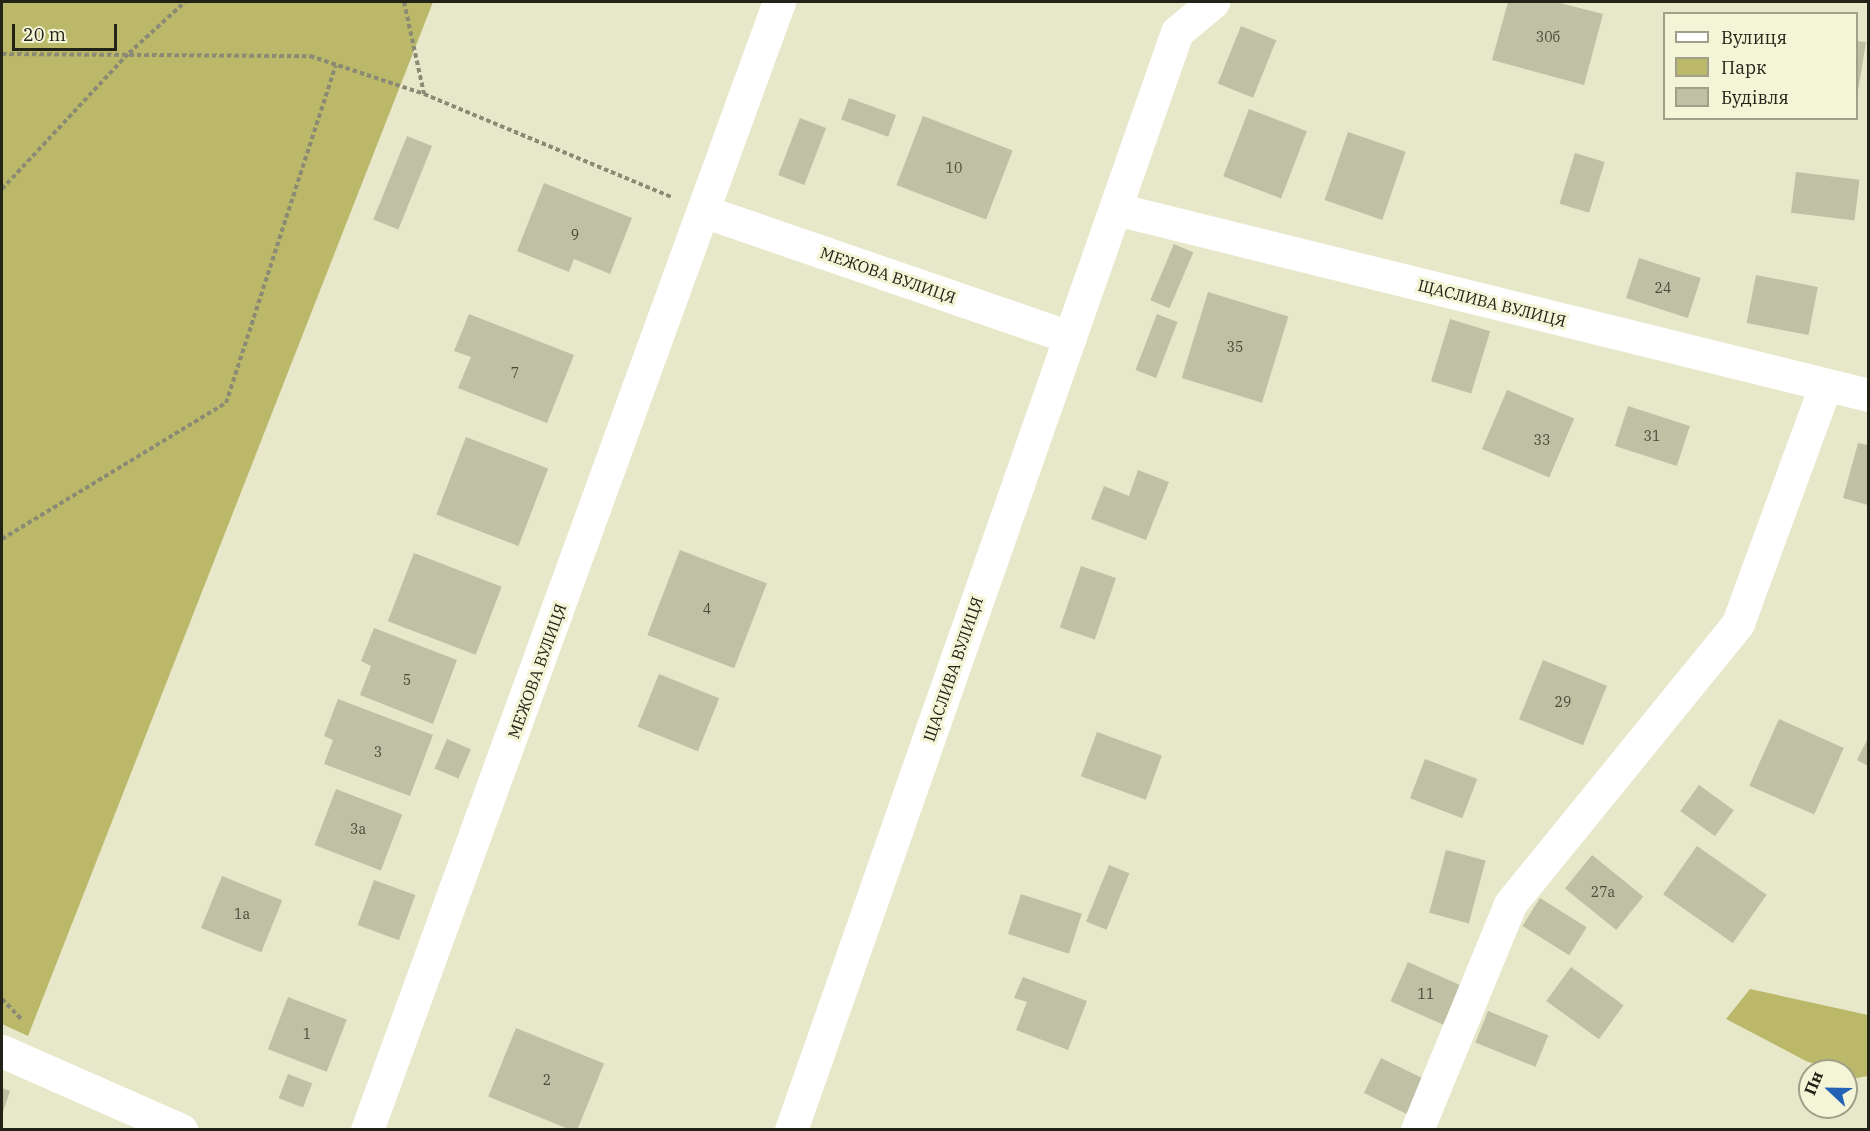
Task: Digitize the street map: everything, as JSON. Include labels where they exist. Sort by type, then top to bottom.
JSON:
[{"type":"street","name":"МЕЖОВА ВУЛИЦЯ","points":[[367,1130],[706,212],[779,2]]},
{"type":"street","name":"ЩАСЛИВА ВУЛИЦЯ","points":[[791,1130],[1177,32],[1213,2]]},
{"type":"street","name":"ЩАСЛИВА ВУЛИЦЯ","points":[[1116,209],[1825,386],[1869,395]]},
{"type":"street","name":"МЕЖОВА ВУЛИЦЯ","points":[[706,212],[1070,337]]},
{"type":"street","points":[[1417,1130],[1510,904],[1738,623],[1825,386]]},
{"type":"street","points":[[2,1051],[181,1130]]},
{"type":"path","points":[[2,189],[129,53],[185,2]]},
{"type":"path","points":[[404,2],[424,94]]},
{"type":"path","points":[[2,54],[129,53],[309,56],[424,94],[706,212]]},
{"type":"path","points":[[2,539],[226,403],[336,65]]},
{"type":"green space","points":[[2,2],[433,2],[28,1036],[2,1024]]},
{"type":"green space","points":[[1750,989],[1868,1015],[1868,1076],[1858,1078],[1858,1059],[1802,1059],[1726,1019]]},
{"type":"building","points":[[1508,2],[1556,2],[1603,14],[1584,85],[1492,60]]},
{"type":"building","points":[[1241,26],[1276,40],[1253,98],[1218,83]]},
{"type":"building","points":[[1858,41],[1866,42],[1858,91]]},
{"type":"building","points":[[849,98],[896,115],[888,137],[841,120]]},
{"type":"building","points":[[1249,109],[1307,131],[1281,198],[1223,176]]},
{"type":"building","points":[[923,116],[1013,150],[986,219],[896,185]]},
{"type":"building","points":[[800,118],[826,128],[804,185],[778,175]]},
{"type":"building","points":[[1348,132],[1406,152],[1382,220],[1325,200]]},
{"type":"building","points":[[407,136],[432,146],[398,230],[373,219]]},
{"type":"building","points":[[1575,153],[1605,162],[1589,213],[1560,204]]},
{"type":"building","points":[[1796,172],[1860,180],[1855,220],[1791,213]]},
{"type":"building","points":[[544,183],[632,218],[610,274],[574,259],[569,272],[517,251]]},
{"type":"building","points":[[1174,244],[1193,252],[1169,308],[1150,300]]},
{"type":"building","points":[[1639,258],[1701,278],[1688,318],[1626,298]]},
{"type":"building","points":[[1756,275],[1818,287],[1808,335],[1747,323]]},
{"type":"building","points":[[1208,292],[1288,317],[1262,403],[1182,378]]},
{"type":"building","points":[[469,314],[574,355],[547,423],[458,388],[471,357],[454,351]]},
{"type":"building","points":[[1157,314],[1178,322],[1156,378],[1135,370]]},
{"type":"building","points":[[1450,319],[1490,331],[1471,393],[1431,381]]},
{"type":"building","points":[[1507,390],[1574,419],[1549,477],[1482,449]]},
{"type":"building","points":[[1628,406],[1690,426],[1677,466],[1615,446]]},
{"type":"building","points":[[466,437],[548,469],[518,546],[436,514]]},
{"type":"building","points":[[1858,443],[1868,445],[1868,505],[1843,498]]},
{"type":"building","points":[[1138,470],[1169,482],[1146,540],[1091,519],[1104,486],[1129,496]]},
{"type":"building","points":[[680,550],[767,583],[734,668],[647,635]]},
{"type":"building","points":[[414,553],[502,587],[476,655],[388,621]]},
{"type":"building","points":[[1081,566],[1116,578],[1095,640],[1060,627]]},
{"type":"building","points":[[374,628],[457,660],[433,724],[360,695],[371,666],[361,661]]},
{"type":"building","points":[[1543,660],[1607,686],[1583,745],[1519,719]]},
{"type":"building","points":[[659,674],[719,698],[698,751],[638,727]]},
{"type":"building","points":[[338,699],[433,735],[410,796],[324,764],[333,740],[324,736]]},
{"type":"building","points":[[1779,719],[1844,748],[1814,815],[1749,786]]},
{"type":"building","points":[[1097,732],[1162,756],[1146,800],[1081,776]]},
{"type":"building","points":[[1868,738],[1868,766],[1857,760]]},
{"type":"building","points":[[447,739],[471,749],[458,779],[434,768]]},
{"type":"building","points":[[1425,759],[1477,779],[1462,818],[1410,798]]},
{"type":"building","points":[[1699,785],[1734,810],[1715,836],[1680,811]]},
{"type":"building","points":[[336,789],[402,814],[381,870],[314,845]]},
{"type":"building","points":[[1697,846],[1767,895],[1733,943],[1663,894]]},
{"type":"building","points":[[1446,850],[1486,861],[1469,923],[1429,913]]},
{"type":"building","points":[[1592,855],[1643,897],[1616,930],[1565,888]]},
{"type":"building","points":[[1109,865],[1129,873],[1107,930],[1086,922]]},
{"type":"building","points":[[222,876],[282,900],[261,952],[201,928]]},
{"type":"building","points":[[374,880],[415,895],[399,940],[358,925]]},
{"type":"building","points":[[1021,894],[1082,914],[1069,954],[1008,934]]},
{"type":"building","points":[[1540,898],[1587,927],[1569,955],[1523,926]]},
{"type":"building","points":[[1408,962],[1461,986],[1443,1025],[1391,1001]]},
{"type":"building","points":[[1571,967],[1624,1005],[1599,1039],[1546,1001]]},
{"type":"building","points":[[1023,977],[1087,1001],[1068,1050],[1016,1030],[1027,1002],[1014,998]]},
{"type":"building","points":[[288,997],[347,1020],[327,1072],[268,1049]]},
{"type":"building","points":[[1488,1011],[1548,1035],[1536,1067],[1475,1043]]},
{"type":"building","points":[[516,1028],[604,1064],[577,1130],[571,1130],[488,1097]]},
{"type":"building","points":[[1381,1058],[1427,1080],[1410,1115],[1364,1093]]},
{"type":"building","points":[[288,1074],[312,1083],[303,1108],[279,1098]]},
{"type":"building","points":[[2,1088],[10,1091],[2,1115]]}]
